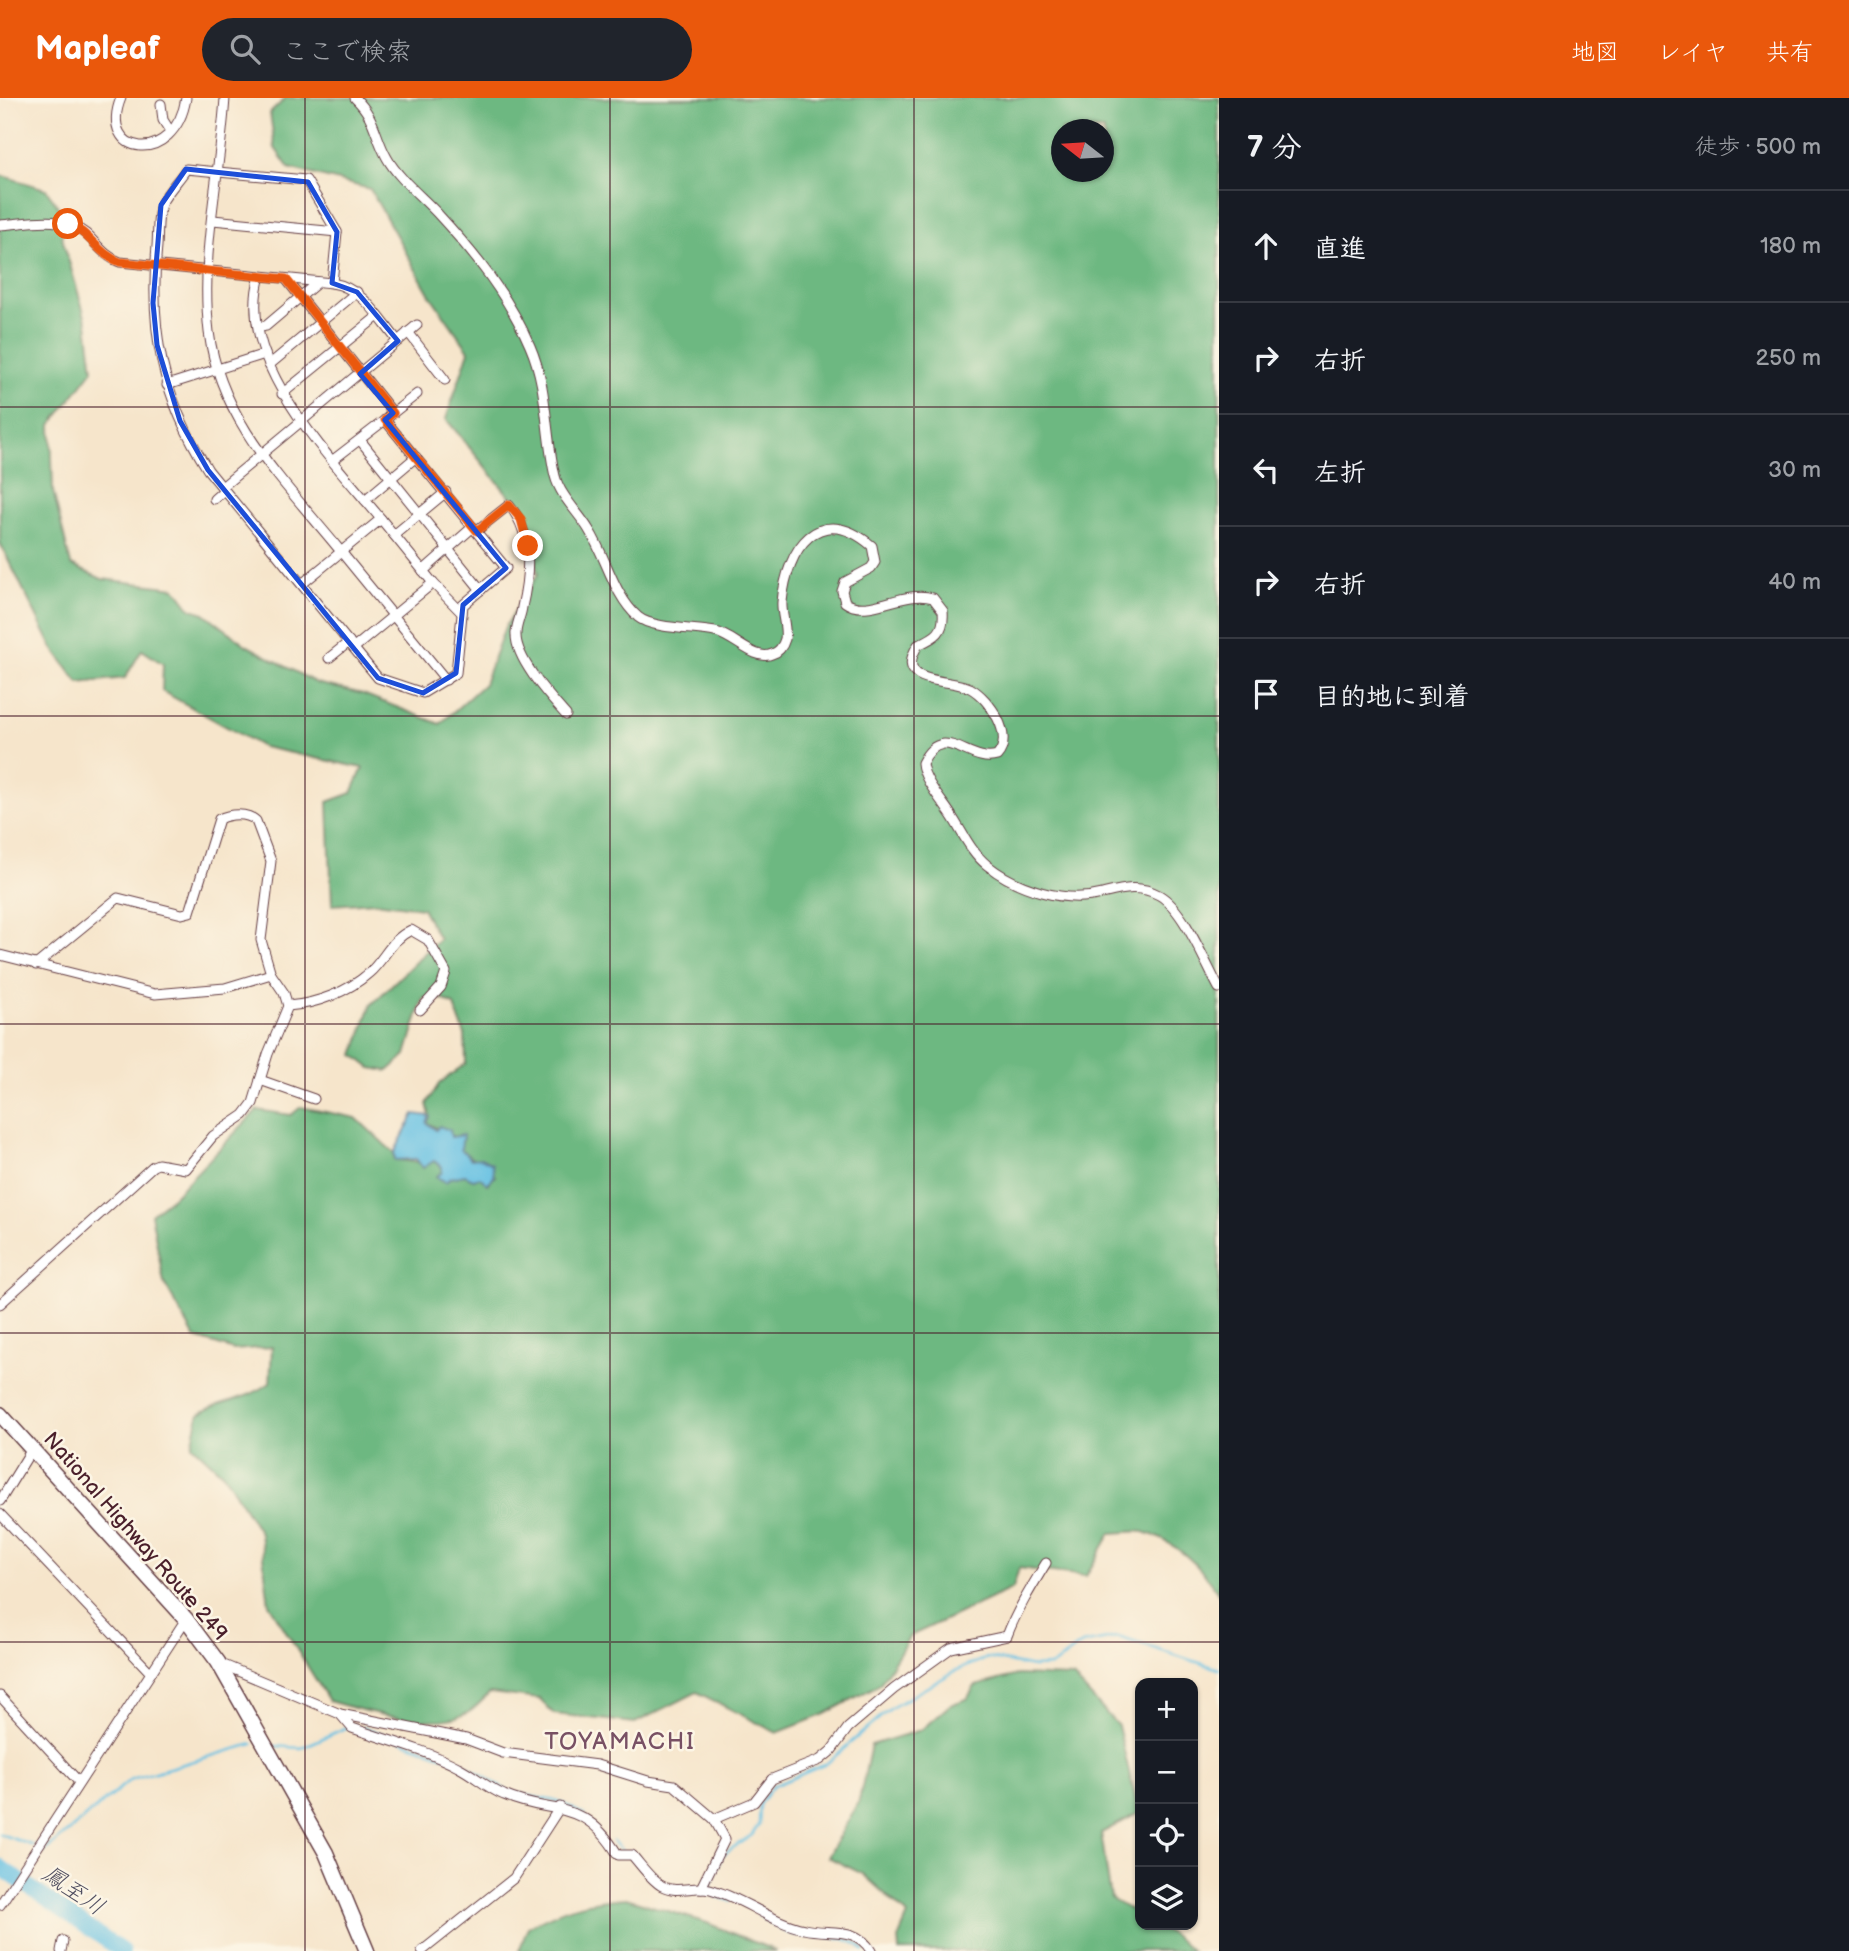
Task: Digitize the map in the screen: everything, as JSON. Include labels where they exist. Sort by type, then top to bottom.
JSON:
[{"type":"highway","name":"National Highway Route 249","points":[[0,1414],[186,1619],[218,1662],[326,1853],[367,1951]]},
{"type":"street","points":[[121,98],[116,120],[126,140],[150,148],[170,131],[183,113],[186,98]]},
{"type":"street","points":[[225,98],[207,270],[209,334],[217,369],[233,412],[261,454],[446,680]]},
{"type":"street","points":[[355,98],[374,120],[387,159],[503,292],[531,348],[539,374],[556,479],[590,530],[625,602],[639,618],[663,626],[725,633],[756,653],[770,655],[779,650],[784,641],[783,596],[789,573],[803,542],[814,531],[826,527],[862,538],[872,547],[875,562],[871,568],[845,582],[842,591],[845,602],[864,609],[902,597],[933,598],[943,611],[942,628],[935,639],[918,645],[911,660],[914,669],[922,678],[956,683],[971,689],[1001,724],[1003,744],[997,756],[986,758],[948,743],[932,750],[922,763],[975,853],[1001,874],[1051,896],[1101,894],[1118,888],[1133,888],[1156,894],[1168,903],[1188,930],[1219,988]]},
{"type":"street","points":[[161,104],[163,120],[170,131]]},
{"type":"street","points":[[286,279],[360,374],[416,457],[506,568],[463,605],[459,669],[423,693],[381,679],[223,488],[191,443],[167,385],[155,324],[155,267],[161,205],[186,169],[306,180],[337,232],[332,283]]},
{"type":"street","points":[[213,220],[337,232]]},
{"type":"street","points":[[0,225],[62,222],[84,233],[114,260],[155,267],[207,270],[348,286],[357,292],[398,341]]},
{"type":"street","points":[[260,276],[256,300],[265,354],[282,394],[423,571],[462,613]]},
{"type":"street","points":[[260,327],[266,326],[318,282]]},
{"type":"street","points":[[269,365],[357,292]]},
{"type":"street","points":[[282,394],[378,316]]},
{"type":"street","points":[[214,499],[261,454],[417,325]]},
{"type":"street","points":[[408,332],[445,380]]},
{"type":"street","points":[[167,385],[265,354]]},
{"type":"street","points":[[333,460],[417,394]]},
{"type":"street","points":[[360,440],[481,590]]},
{"type":"street","points":[[365,500],[416,457]]},
{"type":"street","points":[[394,535],[446,492]]},
{"type":"street","points":[[423,571],[509,505],[521,519],[528,546],[523,604],[516,634],[518,648],[541,689],[566,715]]},
{"type":"street","points":[[302,584],[381,519]]},
{"type":"street","points":[[329,658],[352,645],[433,583]]},
{"type":"street","points":[[0,1304],[153,1166],[158,1164],[186,1168],[191,1165],[213,1136],[244,1115],[253,1103],[288,1006],[271,974],[261,940],[271,861],[256,821],[252,817],[236,815],[223,817],[214,826],[195,904],[190,912],[182,914],[118,898],[36,965]]},
{"type":"street","points":[[288,1006],[309,1004],[328,997],[369,973],[393,941],[411,930],[428,940],[446,972],[441,987],[420,1010]]},
{"type":"street","points":[[0,955],[155,994],[225,988],[271,974]]},
{"type":"street","points":[[260,1080],[314,1099]]},
{"type":"street","points":[[0,1501],[32,1449]]},
{"type":"street","points":[[0,1514],[151,1673]]},
{"type":"street","points":[[714,1819],[754,1802],[772,1779],[820,1760],[831,1752],[848,1728],[894,1689],[951,1648],[1007,1636],[1013,1619],[1021,1610],[1046,1563]]},
{"type":"street","points":[[1,1903],[186,1619]]},
{"type":"street","points":[[218,1662],[346,1721],[458,1766],[512,1799],[560,1807],[578,1814],[612,1844],[618,1855],[628,1856],[662,1886],[674,1890],[707,1889],[759,1908],[785,1923],[805,1930],[854,1934],[866,1942],[871,1951]]},
{"type":"street","points":[[0,1696],[79,1782]]},
{"type":"street","points":[[346,1721],[466,1739],[503,1753],[597,1765],[648,1782],[674,1785],[714,1819],[725,1839],[707,1889]]},
{"type":"street","points":[[422,1951],[514,1878],[560,1807]]},
{"type":"street","points":[[61,1951],[63,1941]]},
{"type":"highlighted area","points":[[186,169],[308,182],[337,232],[332,283],[357,292],[398,341],[360,374],[393,413],[385,420],[506,568],[463,605],[456,673],[423,693],[378,678],[208,470],[180,421],[157,345],[153,303],[161,205]]},
{"type":"green space","points":[[286,98],[1219,98],[1219,1594],[1196,1565],[1177,1548],[1144,1532],[1111,1533],[1086,1576],[1019,1568],[1013,1588],[910,1636],[880,1684],[825,1714],[777,1733],[697,1692],[635,1723],[554,1714],[539,1699],[490,1693],[469,1712],[455,1718],[438,1720],[400,1718],[329,1701],[269,1604],[260,1533],[224,1475],[192,1445],[199,1414],[252,1394],[270,1383],[272,1347],[234,1350],[195,1338],[164,1283],[151,1214],[174,1196],[257,1110],[291,1115],[301,1107],[356,1118],[394,1153],[395,1160],[434,1161],[442,1167],[442,1172],[437,1176],[465,1175],[473,1179],[480,1177],[488,1184],[495,1176],[461,1149],[461,1141],[427,1123],[430,1116],[427,1104],[439,1084],[466,1063],[465,1035],[454,1005],[443,999],[423,998],[406,1055],[388,1071],[371,1068],[354,1055],[371,1005],[439,939],[422,908],[375,902],[332,905],[328,802],[352,793],[363,768],[263,747],[162,691],[163,664],[142,650],[125,678],[79,683],[52,647],[0,543],[0,175],[46,189],[59,208],[63,241],[87,323],[93,370],[51,425],[53,491],[71,565],[102,579],[175,588],[191,609],[204,613],[246,645],[316,683],[363,694],[440,724],[484,684],[505,627],[538,574],[525,515],[446,419],[469,351],[430,295],[370,189],[289,168],[275,148],[270,113]]},
{"type":"green space","points":[[1018,1675],[1073,1677],[1118,1726],[1135,1796],[1135,1815],[1101,1833],[1111,1899],[1135,1913],[1135,1930],[1162,1930],[1192,1951],[899,1951],[898,1939],[908,1915],[863,1874],[828,1857],[859,1801],[871,1745],[921,1730],[950,1705],[967,1699],[975,1686]]},
{"type":"green space","points":[[626,1898],[707,1923],[776,1951],[519,1951],[528,1927],[541,1920],[576,1906]]},
{"type":"water","points":[[414,1114],[430,1116],[427,1123],[436,1130],[439,1126],[450,1130],[451,1137],[463,1135],[461,1149],[471,1159],[481,1158],[492,1164],[494,1177],[487,1184],[480,1177],[473,1179],[465,1175],[450,1178],[446,1182],[436,1177],[442,1172],[442,1167],[434,1161],[423,1168],[416,1159],[395,1160],[394,1153]]},
{"type":"waterway","points":[[710,1887],[722,1855],[752,1835],[759,1824],[760,1803],[773,1786],[826,1764],[891,1708],[957,1670],[987,1658],[1033,1667],[1052,1666],[1082,1644],[1118,1637],[1219,1669]]},
{"type":"waterway","points":[[275,1746],[301,1748],[347,1727]]},
{"type":"waterway","points":[[363,1727],[461,1762],[509,1792],[560,1802],[585,1815]]},
{"type":"waterway","points":[[40,1849],[44,1852],[131,1779],[253,1744]]},
{"type":"waterway","points":[[0,1834],[34,1846]]},
{"type":"waterway","points":[[613,1841],[623,1852]]},
{"type":"waterway","name":"鳳至川","points":[[0,1867],[122,1951]]},
{"type":"waterway","points":[[707,1893],[730,1901]]},
{"type":"waterway","points":[[758,1915],[792,1934],[842,1938],[864,1951]]},
{"type":"district","name":"TOYAMACHI","points":[[620,1741]]},
{"type":"route","points":[[68,224],[84,233],[109,258],[120,262],[286,279],[393,413],[385,420],[477,531],[509,505],[521,519],[528,546]]}]
